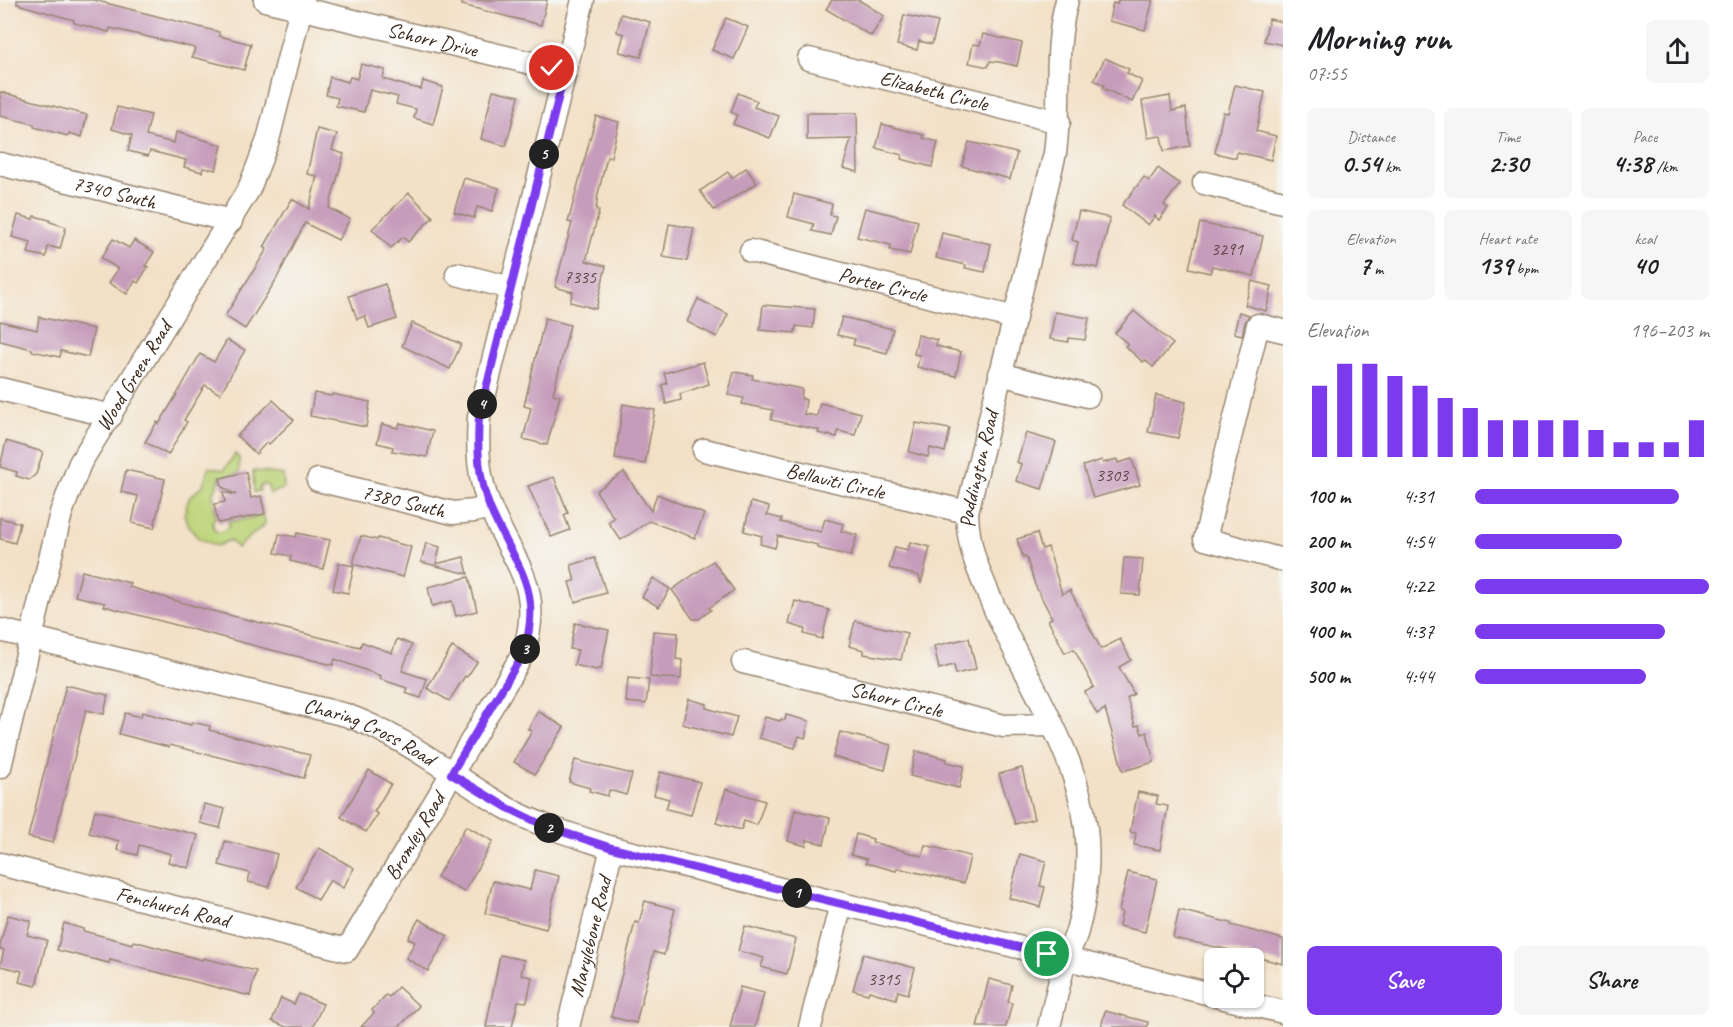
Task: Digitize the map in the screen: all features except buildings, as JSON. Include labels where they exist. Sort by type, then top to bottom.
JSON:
[{"type":"street","name":"Schorr Drive","points":[[265,0],[302,4],[565,71]]},
{"type":"street","name":"Bromley Road","points":[[347,950],[523,654],[530,633],[531,600],[521,568],[489,507],[480,474],[477,446],[479,417],[583,0]]},
{"type":"street","name":"Paddington Road","points":[[1049,1027],[1066,958],[1077,932],[1084,897],[1087,863],[1086,829],[1080,794],[1066,757],[1003,628],[973,559],[968,535],[967,512],[1055,153],[1059,122],[1059,39],[1067,0]]},
{"type":"street","name":"Wood Green Road","points":[[0,766],[61,513],[80,463],[249,189],[268,140],[302,4]]},
{"type":"street","name":"Elizabeth Circle","points":[[809,59],[1059,122]]},
{"type":"street","name":"7340 South","points":[[0,164],[231,220]]},
{"type":"street","points":[[1204,183],[1283,202]]},
{"type":"street","name":"Porter Circle","points":[[751,252],[1015,318]]},
{"type":"street","points":[[457,274],[511,288]]},
{"type":"street","points":[[1283,331],[1258,325],[1205,539],[1283,560]]},
{"type":"street","points":[[1000,374],[1088,396]]},
{"type":"street","points":[[0,389],[111,416]]},
{"type":"street","name":"Bellaviti Circle","points":[[704,450],[967,512]]},
{"type":"street","name":"7380 South","points":[[318,480],[453,513],[489,507]]},
{"type":"street","name":"Charing Cross Road","points":[[0,630],[346,715],[371,724],[396,738],[508,808],[547,827],[612,848],[1204,992]]},
{"type":"street","name":"Schorr Circle","points":[[743,662],[1004,726],[1051,725]]},
{"type":"street","name":"Marylebone Road","points":[[568,1027],[612,848]]},
{"type":"street","name":"Fenchurch Road","points":[[0,864],[347,950]]},
{"type":"street","points":[[810,1027],[841,904]]},
{"type":"street","points":[[1264,1007],[1283,1012]]},
{"type":"green space","points":[[235,454],[239,458],[239,473],[219,477],[220,481],[213,491],[215,518],[212,522],[215,531],[221,532],[230,526],[228,522],[264,516],[265,524],[237,548],[230,540],[217,546],[198,538],[184,515],[189,498],[203,485],[209,467],[224,470]]},
{"type":"green space","points":[[253,472],[283,475],[284,488],[270,494],[268,486],[264,484],[259,487],[260,491],[254,492]]},
{"type":"route","points":[[552,68],[565,71],[479,417],[477,446],[480,474],[489,507],[521,568],[531,600],[530,633],[523,654],[451,774],[508,808],[547,827],[612,848],[1047,954]]}]
